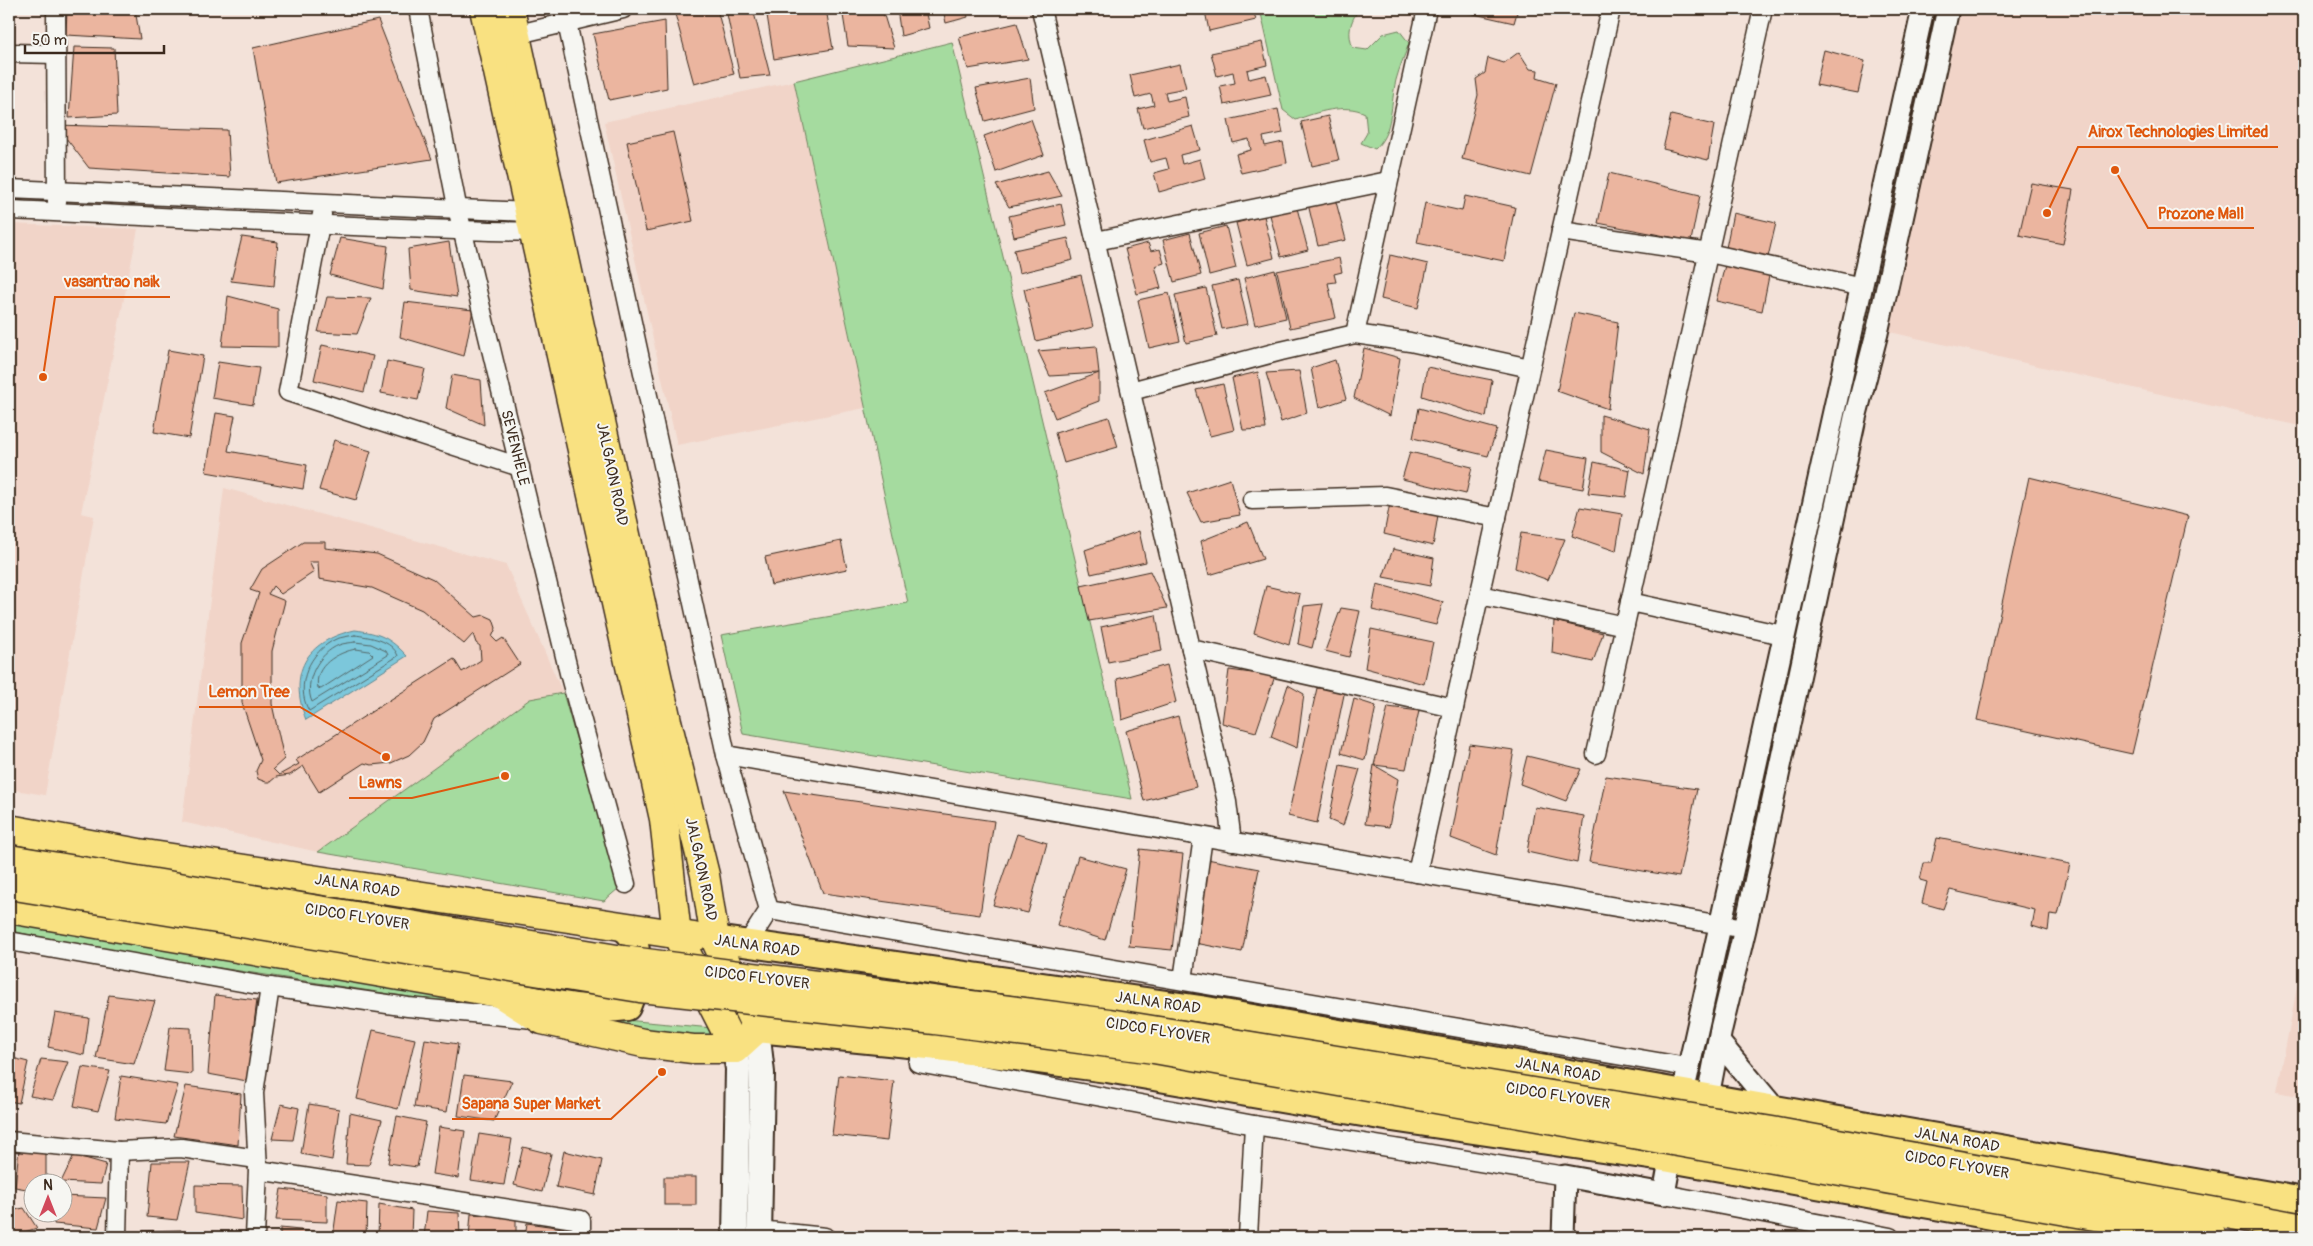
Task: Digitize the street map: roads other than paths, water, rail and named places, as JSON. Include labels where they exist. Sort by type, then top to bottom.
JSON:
[{"type":"highway","name":"JALGAON ROAD","points":[[484,9],[505,28],[667,721],[705,875],[715,939],[757,1029]]},
{"type":"highway","name":"JALGAON ROAD","points":[[505,28],[530,222],[664,820],[677,935]]},
{"type":"highway","name":"JALNA ROAD","points":[[9,829],[139,853],[622,927],[715,939]]},
{"type":"highway","name":"CIDCO FLYOVER","points":[[9,859],[623,960],[1119,1024],[1772,1131],[2304,1228]]},
{"type":"highway","name":"CIDCO FLYOVER","points":[[9,885],[640,988],[944,1022],[1154,1049],[2213,1237]]},
{"type":"highway","points":[[9,909],[499,993],[542,1020],[643,1043],[693,1049],[735,1049],[757,1029]]},
{"type":"highway","points":[[677,935],[735,1049]]},
{"type":"main road","points":[[499,993],[584,1008],[608,1009],[627,1007],[633,992],[636,951],[632,936],[622,927]]},
{"type":"main road","name":"JALNA ROAD","points":[[715,939],[1685,1079],[1708,1097],[2304,1201]]},
{"type":"main road","points":[[759,1234],[762,1073],[757,1029],[939,1047],[1107,1069],[1392,1118],[1670,1159],[2110,1237]]},
{"type":"main road","points":[[735,1049],[738,1069],[735,1237]]},
{"type":"street","points":[[56,9],[57,212]]},
{"type":"street","name":"SEVENHELE","points":[[418,9],[457,208],[569,673],[626,884]]},
{"type":"street","points":[[505,28],[566,15],[623,9]]},
{"type":"street","points":[[1041,9],[1227,802],[1232,842]]},
{"type":"street","points":[[1355,334],[1427,9]]},
{"type":"street","points":[[1417,873],[1611,9]]},
{"type":"street","points":[[1596,754],[1763,9]]},
{"type":"street","points":[[1664,1194],[1685,1079],[1923,9]]},
{"type":"street","points":[[1696,1164],[1719,1042],[1853,428],[1877,333],[1948,9]]},
{"type":"street","points":[[566,15],[726,755],[769,910],[746,944]]},
{"type":"street","points":[[9,53],[56,54]]},
{"type":"street","points":[[1096,242],[1388,181]]},
{"type":"street","points":[[9,190],[457,208],[530,222]]},
{"type":"street","points":[[324,202],[288,392],[520,467]]},
{"type":"street","points":[[9,210],[463,231],[530,222]]},
{"type":"street","points":[[1561,231],[1709,253],[1862,287]]},
{"type":"street","points":[[1131,391],[1281,351],[1355,334],[1410,342],[1530,368]]},
{"type":"street","points":[[1252,500],[1386,496],[1497,518]]},
{"type":"street","points":[[1480,595],[1625,626]]},
{"type":"street","points":[[1630,602],[1783,635]]},
{"type":"street","points":[[1191,649],[1454,708]]},
{"type":"street","points":[[726,755],[1745,929]]},
{"type":"street","points":[[1183,980],[1203,837]]},
{"type":"street","points":[[769,910],[1183,980],[1685,1079]]},
{"type":"street","points":[[9,941],[270,987],[408,1007],[542,1020]]},
{"type":"street","points":[[255,1237],[257,1164],[254,1093],[270,987]]},
{"type":"street","points":[[1719,1042],[1774,1108]]},
{"type":"street","points":[[918,1063],[1254,1125],[1565,1176],[1890,1237]]},
{"type":"street","points":[[1248,1237],[1254,1125]]},
{"type":"street","points":[[9,1141],[119,1152],[181,1148],[257,1164],[581,1220],[581,1237]]},
{"type":"street","points":[[118,1237],[119,1152]]},
{"type":"street","points":[[1563,1237],[1565,1176]]},
{"type":"street","points":[[759,1234],[825,1237]]},
{"type":"water","points":[[355,630],[384,637],[407,656],[306,720],[299,688],[300,674],[305,661],[324,642]]},
{"type":"place","name":"Prozone Mall","points":[[2115,170]]},
{"type":"place","name":"Airox Technologies Limited","points":[[2047,213]]},
{"type":"place","name":"vasantrao naik","points":[[43,377]]},
{"type":"place","name":"Lemon Tree","points":[[386,757]]},
{"type":"place","name":"Lawns","points":[[505,776]]},
{"type":"place","name":"Sapana Super Market","points":[[662,1072]]}]
